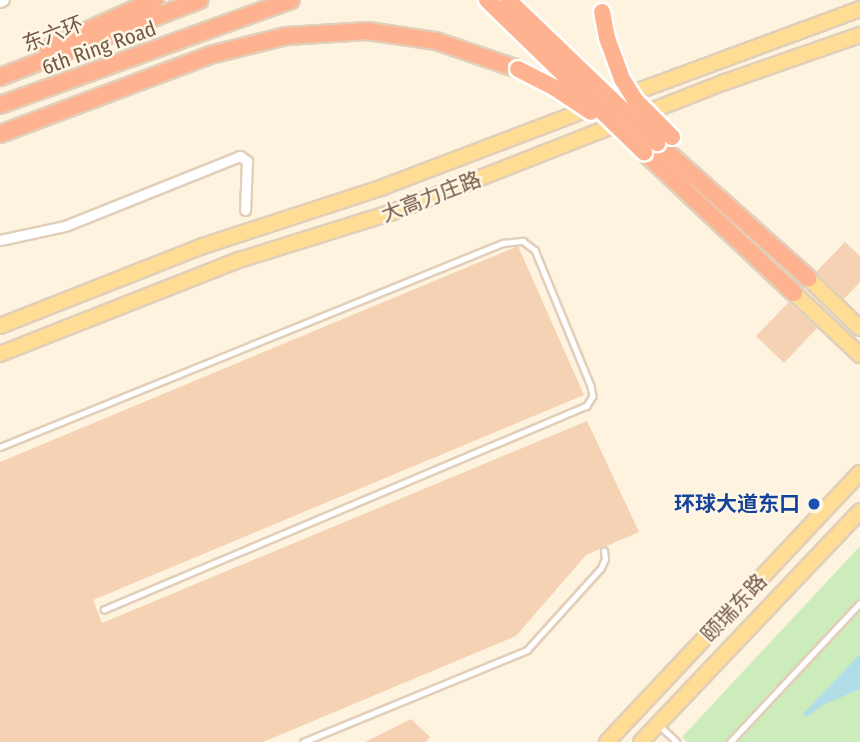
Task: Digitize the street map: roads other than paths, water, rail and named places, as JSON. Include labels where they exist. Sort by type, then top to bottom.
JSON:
[{"type":"highway","points":[[0,70],[155,0]]},
{"type":"highway","name":"东六环","points":[[0,77],[200,0]]},
{"type":"highway","name":"6th Ring Road","points":[[0,105],[291,0]]},
{"type":"highway","points":[[487,0],[709,187],[808,278]]},
{"type":"highway","points":[[508,0],[658,144],[794,293]]},
{"type":"highway","points":[[603,6],[607,38],[622,79],[658,144]]},
{"type":"highway","points":[[0,134],[210,55],[286,36],[368,31],[436,41],[518,69],[658,144]]},
{"type":"main road","name":"大高力庄路","points":[[0,327],[203,246],[383,187],[860,9]]},
{"type":"main road","name":"大高力庄路","points":[[0,354],[239,260],[393,212],[724,82],[860,35]]},
{"type":"main road","points":[[808,278],[860,328]]},
{"type":"main road","points":[[794,293],[860,355]]},
{"type":"main road","name":"颐瑞东路","points":[[607,742],[860,473]]},
{"type":"main road","name":"颐瑞东路","points":[[641,742],[860,511]]},
{"type":"street","points":[[0,240],[65,226],[240,156],[247,161],[245,210]]},
{"type":"lane","points":[[0,447],[502,243],[519,240],[535,250],[591,386],[593,396],[587,406],[103,610]]},
{"type":"lane","points":[[303,742],[527,650],[601,568],[605,559],[604,551]]},
{"type":"lane","points":[[730,742],[860,603]]},
{"type":"lane","points":[[658,724],[677,742]]},
{"type":"water","points":[[860,654],[860,689],[823,705],[807,717],[803,714]]},
{"type":"place","name":"环球大道东口","points":[[814,504]]}]
